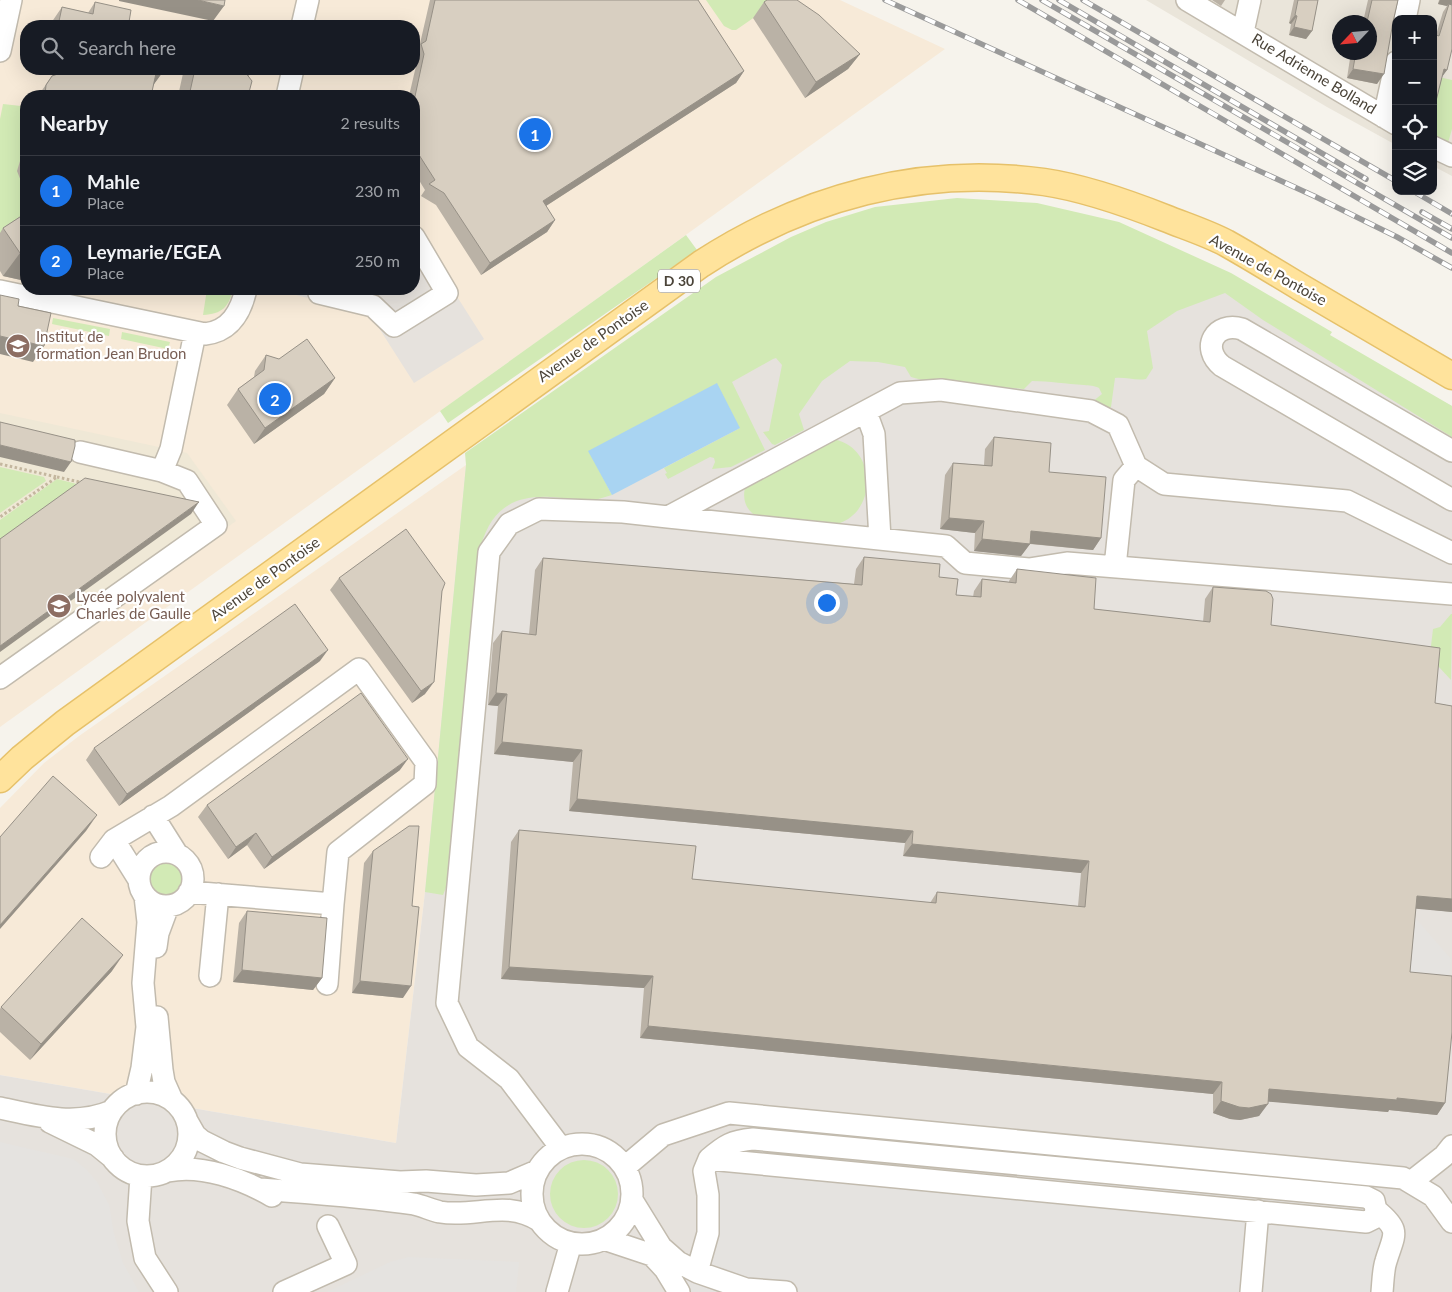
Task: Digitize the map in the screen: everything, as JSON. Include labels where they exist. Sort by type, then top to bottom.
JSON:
[{"type":"main road","name":"Avenue de Pontoise","points":[[0,779],[22,758],[65,723],[701,264],[748,236],[782,220],[812,207],[866,190],[918,180],[952,178],[1018,180],[1045,182],[1130,204],[1225,243],[1452,376]]},
{"type":"street","points":[[0,51],[11,0]]},
{"type":"street","points":[[303,20],[308,0]]},
{"type":"street","name":"Rue Adrienne Bolland","points":[[1187,0],[1390,120],[1392,101]]},
{"type":"street","name":"Rue Adrienne Bolland","points":[[1243,32],[1250,0]]},
{"type":"street","points":[[1406,15],[1409,0]]},
{"type":"street","points":[[288,90],[292,75]]},
{"type":"street","points":[[1437,149],[1452,156]]},
{"type":"street","points":[[327,295],[373,306],[394,326],[446,293],[420,248]]},
{"type":"street","points":[[0,291],[195,333],[214,333],[230,324],[237,315],[244,295]]},
{"type":"street","points":[[1452,452],[1242,329],[1226,328],[1214,338],[1211,346],[1212,354],[1222,366],[1452,500]]},
{"type":"street","points":[[162,471],[171,449],[195,333]]},
{"type":"street","points":[[668,517],[900,393],[941,390],[1090,411],[1118,425],[1136,466],[1164,484],[1346,501],[1452,553]]},
{"type":"street","points":[[866,412],[874,434],[880,539]]},
{"type":"street","points":[[0,678],[216,525],[187,481],[162,471],[80,452]]},
{"type":"street","points":[[1115,567],[1124,480],[1136,466]]},
{"type":"street","points":[[561,1148],[509,1079],[468,1047],[447,1003],[489,552],[509,524],[539,509],[623,512],[946,546],[965,563],[1029,569],[1067,563],[1452,594]]},
{"type":"street","points":[[101,857],[114,840],[171,806],[359,669],[426,762],[425,784],[338,852],[327,984]]},
{"type":"street","points":[[114,840],[152,902],[168,906],[177,904],[184,899],[192,884],[190,866],[177,854],[153,816]]},
{"type":"street","points":[[136,1094],[142,1068],[147,1027],[143,983],[148,922],[140,871],[144,863],[159,853],[177,854]]},
{"type":"street","points":[[189,892],[333,904]]},
{"type":"street","points":[[210,976],[218,894]]},
{"type":"street","points":[[168,906],[158,933],[154,978],[162,1070],[164,1082],[172,1100],[184,1113],[195,1135],[202,1141],[240,1158],[271,1166],[301,1162],[398,1173],[426,1181],[476,1185],[496,1184],[519,1180],[537,1172]]},
{"type":"street","points":[[112,1158],[107,1145],[106,1124],[112,1111],[124,1099],[148,1092],[156,1093],[172,1100]]},
{"type":"street","points":[[0,1108],[36,1116],[78,1120],[92,1118],[112,1111]]},
{"type":"street","points":[[625,1168],[663,1136],[729,1113],[1403,1178],[1433,1196],[1452,1222]]},
{"type":"street","points":[[36,1116],[97,1146],[125,1170],[141,1176],[158,1175],[168,1171],[187,1168],[210,1171],[259,1189],[360,1197],[417,1204],[440,1212],[515,1210],[530,1214],[540,1221]]},
{"type":"street","points":[[168,1171],[179,1162],[188,1146],[187,1121]]},
{"type":"street","points":[[697,1272],[708,1233],[708,1194],[704,1171],[709,1159],[721,1148],[734,1141],[753,1139],[1366,1197],[1374,1201],[1376,1210],[1374,1218],[1366,1222],[709,1159]]},
{"type":"street","points":[[575,1144],[590,1144],[604,1148],[616,1156],[625,1168],[631,1183],[632,1200],[628,1216],[618,1230],[604,1240],[588,1244],[571,1243],[557,1238],[540,1221],[533,1203],[532,1188],[537,1172],[547,1158],[561,1148],[575,1144]]},
{"type":"street","points":[[1411,1182],[1444,1156],[1452,1146]]},
{"type":"street","points":[[141,1176],[138,1221],[145,1258],[167,1292]]},
{"type":"street","points":[[632,1200],[661,1247],[678,1262],[697,1272],[746,1289],[786,1292]]},
{"type":"street","points":[[1376,1210],[1388,1220],[1395,1232],[1394,1240],[1385,1262],[1382,1292]]},
{"type":"street","points":[[1251,1292],[1258,1211]]},
{"type":"street","points":[[284,1292],[346,1264],[328,1226]]},
{"type":"street","points":[[604,1240],[652,1255],[679,1292]]},
{"type":"street","points":[[557,1292],[571,1243]]},
{"type":"path","points":[[0,464],[85,483]]},
{"type":"path","points":[[0,516],[57,477]]},
{"type":"shaded area","points":[[0,0],[840,0],[945,49],[0,727]]},
{"type":"shaded area","points":[[1146,0],[1452,0],[1452,176],[1437,168],[1437,15],[1392,15],[1392,143],[1327,107]]},
{"type":"shaded area","points":[[1115,228],[1452,406],[1452,1292],[0,1292],[0,1075],[396,1143],[425,892],[466,465]]},
{"type":"shaded area","points":[[420,238],[484,339],[414,383],[370,314],[296,295],[420,295]]},
{"type":"shaded area","name":"Lycée polyvalent Charles de Gaulle","points":[[0,413],[187,453],[236,521],[0,690]]},
{"type":"shaded area","points":[[466,465],[425,892],[396,1143],[0,1075],[0,808],[44,763],[79,736]]},
{"type":"shaded area","points":[[1411,913],[1451,959],[1447,997],[1394,992]]},
{"type":"shaded area","points":[[0,1142],[73,1159],[87,1170],[97,1182],[109,1205],[114,1234],[123,1263],[139,1292],[0,1292]]},
{"type":"shaded area","points":[[712,1144],[1363,1193],[1395,1254],[1391,1292],[679,1292],[696,1244]]},
{"type":"shaded area","points":[[409,1257],[519,1262],[516,1292],[327,1292],[390,1262]]},
{"type":"green space","points":[[706,0],[779,0],[736,30],[732,30],[724,26]]},
{"type":"green space","points":[[1439,77],[1452,80],[1452,129],[1448,143],[1437,136],[1437,84]]},
{"type":"green space","points":[[3,104],[20,106],[20,225],[0,238],[0,119]]},
{"type":"green space","points":[[957,198],[1037,203],[1119,222],[1231,273],[1332,332],[1330,335],[1452,406],[1452,437],[1263,320],[1225,293],[1177,311],[1147,331],[1153,368],[1146,379],[1115,378],[1111,407],[1106,410],[1092,402],[1102,394],[1099,388],[1093,386],[1032,381],[1024,389],[922,380],[911,377],[905,367],[878,362],[850,361],[822,381],[799,414],[804,430],[775,445],[772,444],[763,432],[769,431],[782,365],[776,358],[773,359],[732,382],[765,450],[731,467],[712,469],[715,462],[714,458],[710,457],[668,479],[664,468],[740,428],[589,451],[612,495],[589,501],[550,497],[522,499],[502,510],[494,518],[483,539],[479,553],[447,885],[443,895],[425,892],[466,465],[465,453],[716,277],[791,237],[826,222],[875,207]]},
{"type":"green space","points":[[686,235],[697,250],[448,423],[440,411]]},
{"type":"green space","points":[[206,295],[231,295],[227,305],[220,311],[203,315]]},
{"type":"green space","points":[[53,318],[110,329],[109,336],[52,324]]},
{"type":"green space","points":[[122,332],[170,342],[168,349],[121,339]]},
{"type":"green space","points":[[830,439],[845,443],[856,452],[864,464],[867,477],[866,491],[861,505],[853,516],[840,523],[824,524],[756,516],[752,513],[744,498],[746,484]]},
{"type":"green space","points":[[0,467],[44,477],[46,481],[0,513]]},
{"type":"green space","points":[[57,479],[77,484],[75,490],[0,542],[0,520]]},
{"type":"green space","points":[[1451,614],[1451,680],[1430,654],[1433,629],[1440,627]]},
{"type":"green space","points":[[168,860],[175,861],[181,865],[185,871],[185,885],[181,891],[175,895],[168,896],[161,895],[155,891],[151,885],[150,878],[151,871],[155,865],[161,861]]},
{"type":"green space","points":[[577,1160],[591,1160],[603,1165],[613,1175],[618,1187],[618,1201],[613,1213],[603,1223],[591,1228],[577,1228],[565,1223],[555,1213],[550,1201],[550,1187],[555,1175],[565,1165]]},
{"type":"water","points":[[717,383],[740,428],[612,495],[588,451]]},
{"type":"building","points":[[198,0],[225,0],[224,6]]},
{"type":"building","points":[[435,0],[698,0],[744,71],[543,201],[555,220],[490,263],[444,193],[429,184],[435,180],[420,156],[420,90],[416,90],[424,54],[421,44],[426,41]]},
{"type":"building","points":[[767,0],[797,0],[819,15],[860,54],[816,82],[764,2]]},
{"type":"building","points":[[1298,0],[1318,0],[1312,31],[1294,27]]},
{"type":"building","points":[[1372,0],[1398,0],[1395,15],[1392,15],[1392,28],[1384,74],[1353,69],[1355,60],[1377,60],[1377,15],[1369,15]]},
{"type":"building","points":[[95,2],[131,10],[129,20],[59,20],[62,7],[93,14]]},
{"type":"building","points":[[1449,4],[1452,5],[1452,49],[1447,70],[1444,69],[1437,97],[1437,35],[1439,36]]},
{"type":"building","points":[[156,75],[152,90],[46,90],[46,85],[52,76]]},
{"type":"building","points":[[194,75],[247,75],[252,81],[250,90],[190,90]]},
{"type":"building","points":[[20,217],[20,253],[3,228]]},
{"type":"building","points":[[0,295],[19,299],[18,306],[51,313],[44,346],[0,336]]},
{"type":"building","points":[[307,339],[335,378],[265,428],[238,389],[264,370],[266,355],[279,359]]},
{"type":"building","points":[[0,422],[75,440],[71,462],[0,445]]},
{"type":"building","points":[[994,437],[1051,443],[1049,472],[1106,477],[1101,538],[1031,531],[1030,544],[982,539],[984,521],[949,518],[953,463],[992,466]]},
{"type":"building","points":[[85,478],[199,502],[0,646],[0,539]]},
{"type":"building","points":[[406,529],[445,583],[442,591],[434,682],[421,691],[339,578]]},
{"type":"building","points":[[864,557],[940,564],[939,577],[958,579],[956,595],[981,597],[982,579],[1016,583],[1017,569],[1096,578],[1094,609],[1210,622],[1213,587],[1266,591],[1271,594],[1273,599],[1271,625],[1440,648],[1435,703],[1452,706],[1452,899],[1417,896],[1410,972],[1452,976],[1452,1032],[1445,1103],[1269,1089],[1268,1104],[1249,1108],[1221,1101],[1222,1082],[648,1026],[653,976],[509,967],[519,830],[696,846],[692,879],[936,903],[937,892],[1085,907],[1089,861],[912,844],[913,831],[577,799],[582,750],[502,742],[507,694],[496,693],[502,631],[536,635],[543,558],[862,585]]},
{"type":"building","points":[[295,604],[328,650],[127,794],[94,748]]},
{"type":"building","points":[[361,693],[408,759],[272,857],[256,833],[236,847],[207,805]]},
{"type":"building","points":[[53,776],[97,815],[0,925],[0,837]]},
{"type":"building","points":[[409,826],[419,826],[412,906],[419,907],[411,986],[360,981],[373,851]]},
{"type":"building","points":[[247,911],[327,918],[322,978],[242,970]]},
{"type":"building","points":[[82,918],[123,955],[41,1044],[1,1007]]},
{"type":"railway","points":[[885,0],[1314,196],[1397,237],[1452,268]]},
{"type":"railway","points":[[1018,0],[1452,253]]},
{"type":"railway","points":[[1042,0],[1452,238]]},
{"type":"railway","points":[[1059,0],[1366,179]]},
{"type":"railway","points":[[1083,0],[1392,179]]},
{"type":"railway","points":[[1420,195],[1452,214]]},
{"type":"railway","points":[[1422,212],[1452,229]]},
{"type":"place","name":"Mahle","points":[[535,134]]},
{"type":"place","name":"Institut de formation Jean Brudon","points":[[18,346]]},
{"type":"place","name":"Leymarie/EGEA","points":[[275,399]]},
{"type":"place","name":"Lycée polyvalent Charles de Gaulle","points":[[59,606]]}]
